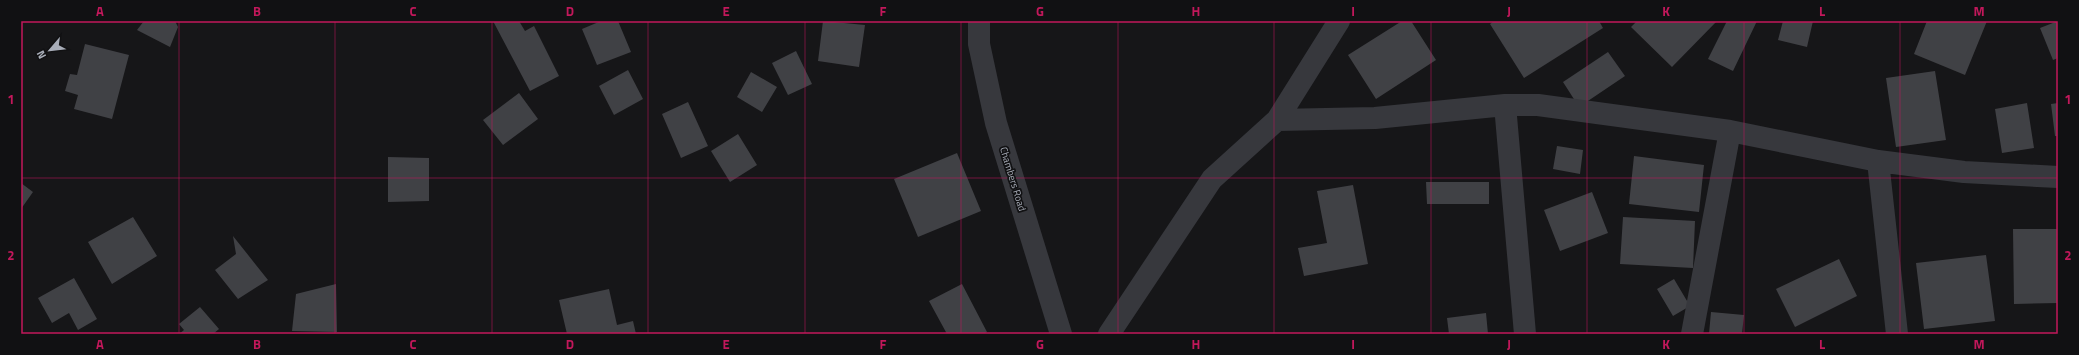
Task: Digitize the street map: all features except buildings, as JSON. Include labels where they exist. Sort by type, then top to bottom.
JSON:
[{"type":"street","name":"Chambers Road","points":[[978,21],[979,44],[996,123],[1061,334]]},
{"type":"street","points":[[1109,334],[1212,179],[1277,120],[1339,21]]},
{"type":"street","points":[[1277,120],[1374,118],[1505,105],[1538,105],[1730,131],[1878,161],[1964,172],[2058,177]]},
{"type":"street","points":[[1505,105],[1525,334]]},
{"type":"street","points":[[1692,334],[1730,131]]},
{"type":"street","points":[[1878,161],[1897,334]]}]
